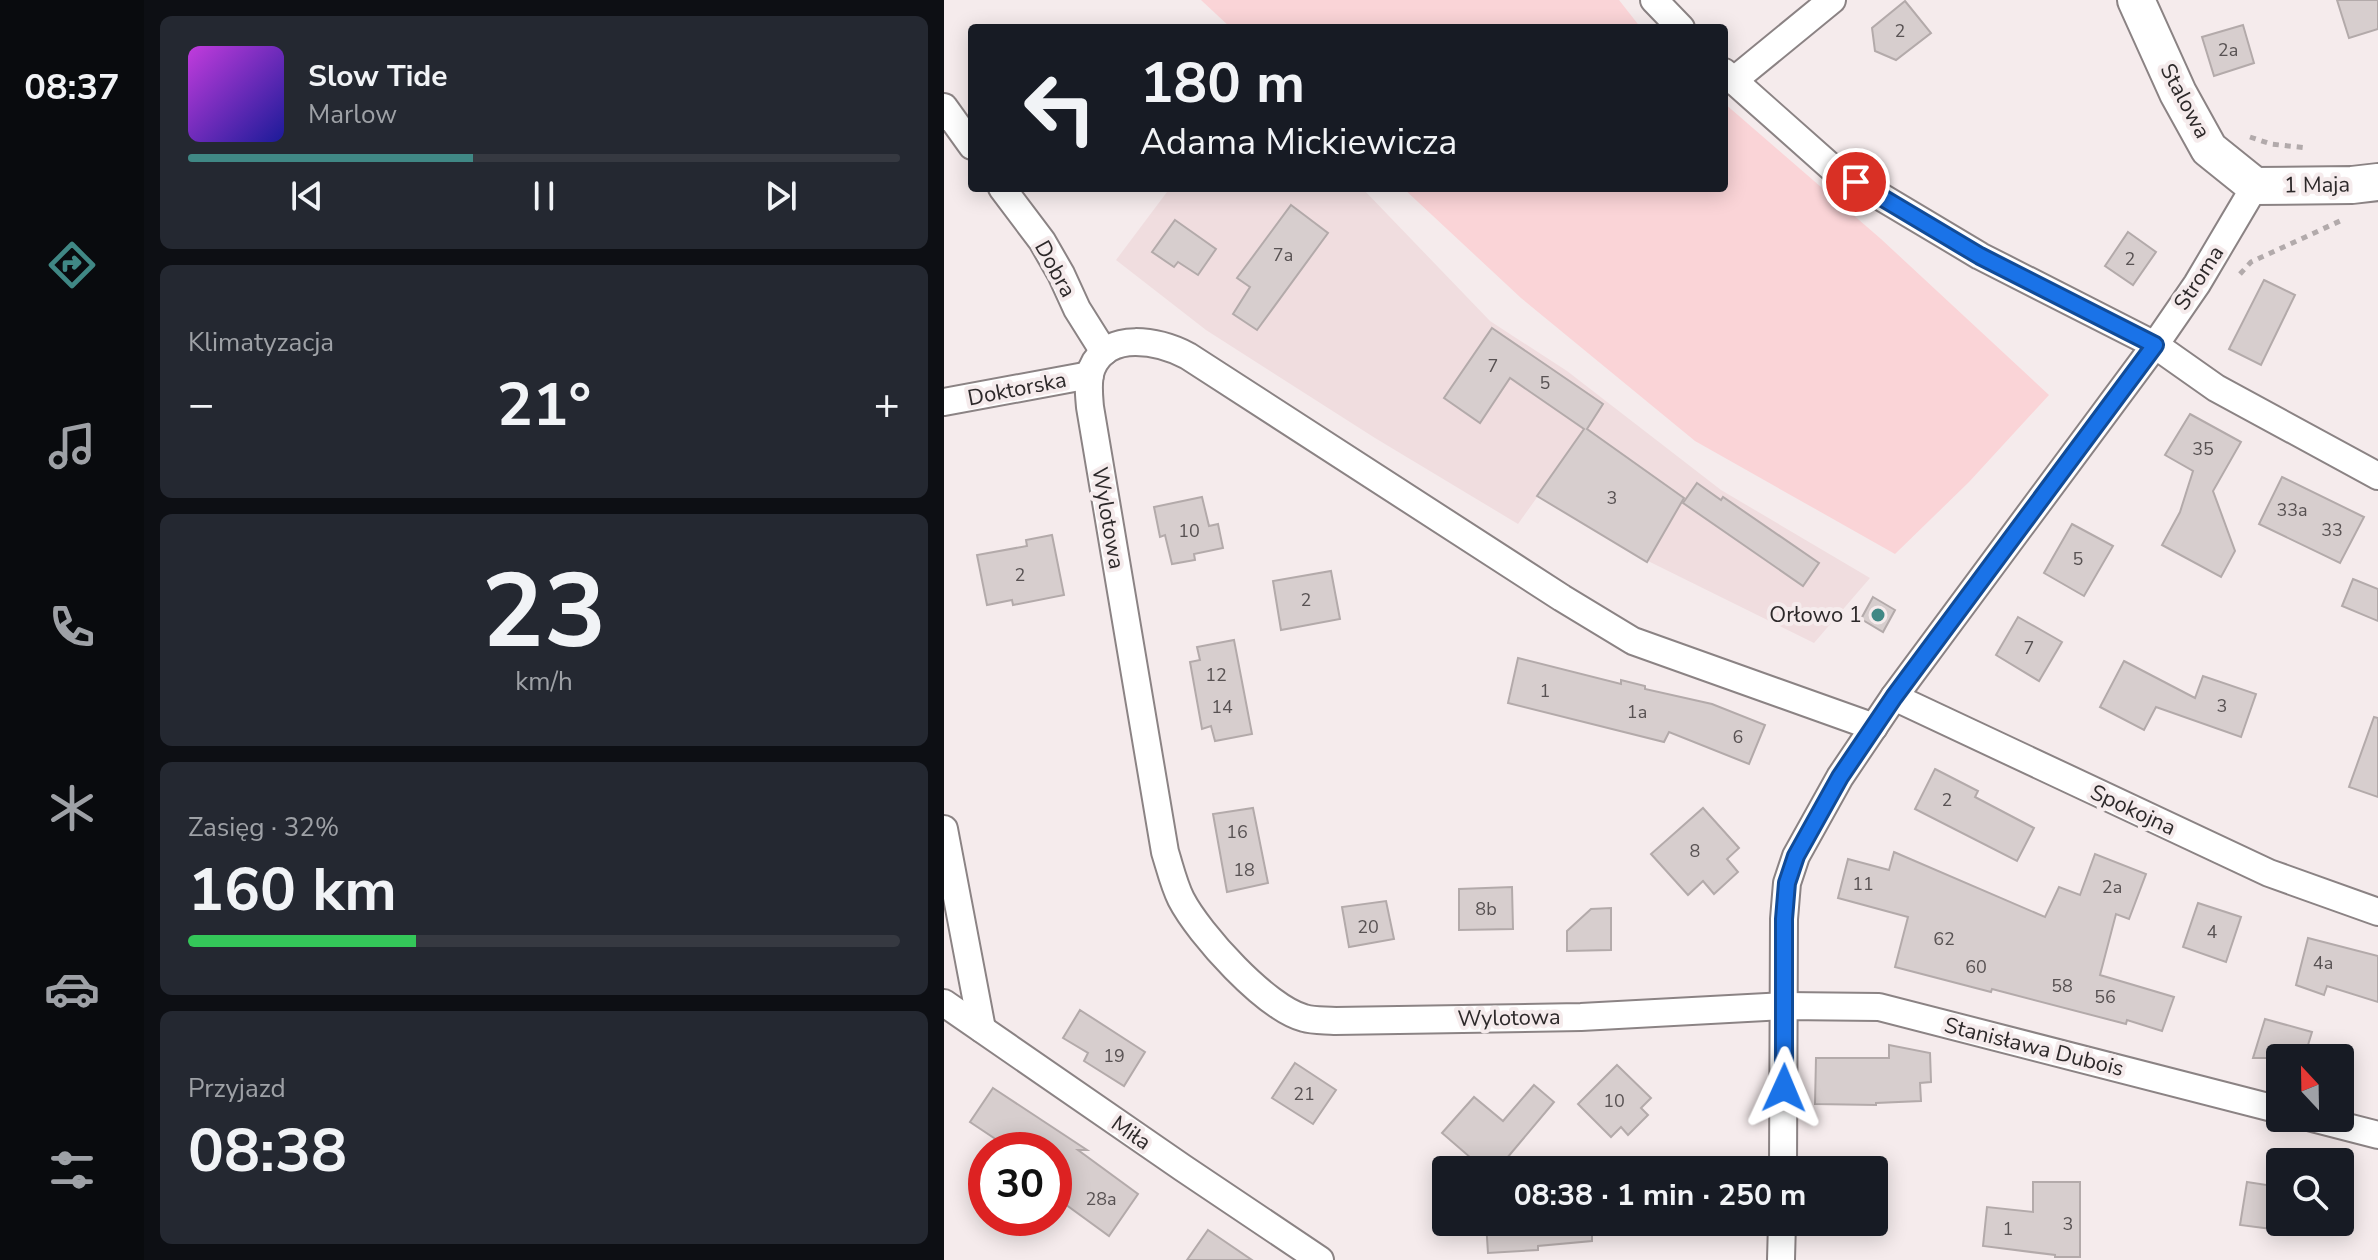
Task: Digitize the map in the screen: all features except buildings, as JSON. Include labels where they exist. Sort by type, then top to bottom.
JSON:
[{"type":"street","points":[[1654,0],[1677,24]]},
{"type":"street","points":[[1832,0],[1728,76],[1831,167],[1980,256],[2155,345],[2216,388],[2378,476]]},
{"type":"street","name":"Stalowa","points":[[2136,0],[2178,93],[2209,149],[2255,186]]},
{"type":"street","points":[[944,107],[968,140]]},
{"type":"street","name":"1 Maja","points":[[2255,186],[2378,182]]},
{"type":"street","name":"Stroma","points":[[1783,1156],[1784,919],[1787,883],[1796,856],[1840,777],[1894,697],[2155,345],[2197,284],[2255,186]]},
{"type":"street","name":"Dobra","points":[[1005,192],[1042,241],[1077,309],[1104,352]]},
{"type":"street","points":[[1090,375],[1093,365],[1104,352],[1121,343],[1142,341],[1183,354],[1633,641],[1874,727]]},
{"type":"street","name":"Doktorska","points":[[944,402],[1090,375]]},
{"type":"street","name":"Wylotowa","points":[[1090,375],[1090,407],[1165,852],[1181,899],[1192,916],[1223,954],[1260,991],[1282,1009],[1305,1019],[1335,1021],[1581,1017],[1785,1006]]},
{"type":"street","name":"Spokojna","points":[[1894,697],[2269,873],[2378,912]]},
{"type":"street","points":[[944,829],[982,1029]]},
{"type":"street","name":"Miła","points":[[944,1003],[1320,1260]]},
{"type":"street","name":"Stanisława Dubois","points":[[1785,1006],[1879,1007],[2266,1106]]},
{"type":"street","points":[[2354,1129],[2378,1135]]},
{"type":"street","points":[[1781,1260],[1782,1236]]},
{"type":"path","points":[[2247,136],[2271,144],[2319,149]]},
{"type":"path","points":[[2231,283],[2251,262],[2346,218]]},
{"type":"shaded area","points":[[1201,0],[1619,0],[1638,24],[1227,24]]},
{"type":"shaded area","points":[[1728,106],[1881,239],[2049,395],[1969,482],[1895,554],[1695,441],[1521,298],[1407,192],[1728,192]]},
{"type":"shaded area","points":[[1167,192],[1366,192],[1490,321],[1567,371],[1721,490],[1870,578],[1814,643],[1648,561],[1538,496],[1518,524],[1375,438],[1206,330],[1116,260]]},
{"type":"place","name":"Orłowo 1","points":[[1878,615]]},
{"type":"route","points":[[1784,1088],[1784,919],[1787,883],[1796,856],[1840,777],[1894,697],[2155,345],[1980,256],[1856,182]]}]
